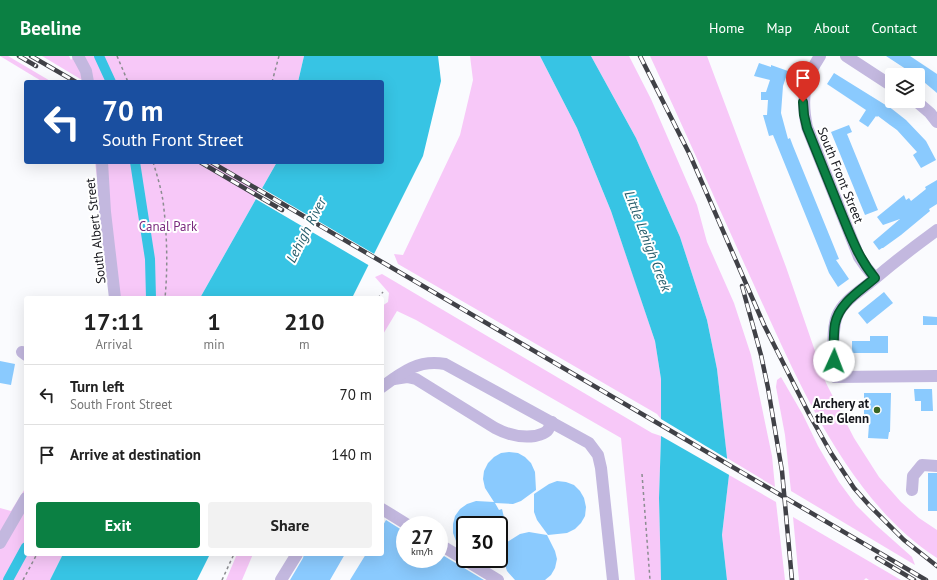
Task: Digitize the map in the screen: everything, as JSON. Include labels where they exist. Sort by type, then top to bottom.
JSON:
[{"type":"street","name":"South Front Street","points":[[820,56],[809,74],[805,87],[803,102],[807,128],[859,256],[875,278]]},
{"type":"street","points":[[846,56],[885,81]]},
{"type":"street","points":[[79,57],[86,71],[88,80]]},
{"type":"street","points":[[924,108],[937,122]]},
{"type":"street","name":"South Albert Street","points":[[102,164],[105,212],[115,296]]},
{"type":"street","points":[[937,230],[847,301],[837,316],[835,325],[834,354],[835,377],[937,376]]},
{"type":"street","points":[[384,386],[405,371],[419,364],[434,362],[445,364],[589,443],[598,455],[601,468],[614,580]]},
{"type":"street","points":[[393,379],[407,377],[416,379],[505,434],[528,437],[540,435],[547,431],[552,422]]},
{"type":"street","points":[[912,490],[913,476],[922,465],[937,466]]},
{"type":"street","points":[[0,543],[24,501]]},
{"type":"street","points":[[384,510],[396,518]]},
{"type":"street","points":[[448,549],[498,580]]},
{"type":"street","points":[[281,580],[296,556]]},
{"type":"path","points":[[117,56],[127,80]]},
{"type":"path","points":[[273,80],[279,56]]},
{"type":"path","points":[[154,164],[163,200],[166,231],[167,280],[165,296]]},
{"type":"path","points":[[380,296],[383,292]]},
{"type":"path","points":[[642,474],[650,580]]},
{"type":"path","points":[[23,580],[36,556]]},
{"type":"path","points":[[222,580],[233,556]]},
{"type":"green space","points":[[0,56],[8,56],[49,80],[40,80]]},
{"type":"green space","points":[[42,56],[69,56],[71,60],[74,56],[304,56],[298,80],[82,80]]},
{"type":"green space","points":[[470,56],[540,56],[577,128],[611,211],[655,341],[661,379],[661,419],[657,414],[398,264],[394,254],[403,255],[460,135],[473,80]]},
{"type":"green space","points":[[591,56],[629,56],[651,99],[697,205],[707,242],[734,303],[751,355],[772,456],[775,487],[727,458],[717,369],[707,320],[680,237],[636,138]]},
{"type":"green space","points":[[650,56],[707,56],[786,267],[826,383],[854,438],[879,477],[901,502],[919,518],[937,530],[937,558],[905,533],[876,504],[851,471],[828,435],[788,359]]},
{"type":"green space","name":"Canal Park","points":[[95,164],[276,164],[201,296],[112,296]]},
{"type":"green space","points":[[382,274],[652,433],[661,436],[659,498],[661,580],[635,580],[621,438],[416,320],[397,311],[384,333],[384,305],[388,302],[389,293],[375,277]]},
{"type":"green space","points":[[781,377],[839,482],[856,505],[912,557],[915,565],[791,491],[785,435],[776,387],[777,380]]},
{"type":"green space","points":[[729,475],[776,502],[785,580],[727,580],[722,535]]},
{"type":"green space","points":[[24,490],[24,556],[62,556],[50,580],[0,580],[0,508],[11,511]]},
{"type":"green space","points":[[793,517],[901,580],[869,580],[866,578],[864,580],[799,580]]},
{"type":"green space","points":[[236,556],[252,556],[242,580],[226,580]]},
{"type":"water","name":"Lehigh River","points":[[304,56],[438,56],[441,81],[423,156],[353,296],[201,296],[276,164],[384,164],[384,80],[298,80]]},
{"type":"water","name":"Little Lehigh Creek","points":[[540,56],[591,56],[636,138],[680,237],[707,320],[717,369],[729,475],[722,535],[727,580],[661,580],[659,498],[661,379],[655,341],[611,211],[577,128]]},
{"type":"water","points":[[62,556],[209,556],[197,580],[50,580]]},
{"type":"pier","points":[[260,187],[376,255],[370,266],[254,198]]},
{"type":"pier","points":[[661,419],[729,460],[731,476],[661,436]]},
{"type":"building","points":[[886,56],[910,56],[937,74],[937,93],[925,83],[925,68],[904,68]]},
{"type":"building","points":[[759,63],[771,67],[771,65],[788,71],[783,86],[781,113],[788,139],[790,138],[839,259],[836,260],[849,279],[838,287],[829,273],[773,135],[769,136],[763,115],[767,115],[768,100],[761,100],[761,92],[766,92],[770,80],[754,76]]},
{"type":"building","points":[[834,73],[885,105],[885,108],[892,109],[906,120],[926,141],[936,160],[921,168],[913,155],[917,152],[897,130],[878,116],[876,116],[868,127],[859,121],[866,110],[827,84]]},
{"type":"building","points":[[849,125],[852,132],[847,134],[878,210],[865,215],[831,132]]},
{"type":"building","points":[[937,180],[937,204],[929,209],[930,211],[901,235],[879,250],[873,242],[900,219],[883,225],[877,217],[904,195],[906,200],[909,198],[911,201],[926,189],[925,187]]},
{"type":"building","points":[[884,292],[893,303],[867,324],[858,313]]},
{"type":"building","points":[[923,316],[937,317],[937,325],[923,325]]},
{"type":"building","points":[[870,336],[888,336],[888,353],[852,353],[852,341],[870,341]]},
{"type":"building","points":[[0,361],[15,364],[11,385],[0,383]]},
{"type":"building","points":[[914,389],[932,389],[933,411],[921,411],[921,401],[915,401]]},
{"type":"building","name":"Archery at the Glenn","points":[[864,393],[891,393],[890,432],[888,439],[868,438],[869,424],[864,424]]},
{"type":"building","points":[[501,453],[518,453],[531,463],[535,472],[536,490],[521,501],[513,504],[495,503],[499,510],[502,509],[504,516],[456,516],[456,541],[453,533],[453,524],[455,516],[460,509],[467,504],[476,501],[494,502],[485,488],[483,479],[484,471],[488,463]]},
{"type":"building","points":[[928,473],[937,473],[937,511],[928,511]]},
{"type":"building","points":[[557,481],[574,485],[580,491],[584,498],[586,507],[585,516],[575,529],[567,533],[548,535],[537,520],[534,512],[534,494],[549,484]]},
{"type":"building","points":[[386,520],[396,526],[396,568],[448,568],[448,558],[456,563],[456,568],[464,568],[484,580],[350,580],[365,556],[384,556],[384,524]]},
{"type":"building","points":[[529,532],[547,535],[555,551],[557,559],[555,568],[551,575],[545,580],[515,580],[507,571],[508,542],[520,534]]},
{"type":"building","points":[[304,556],[344,556],[330,580],[290,580]]},
{"type":"waterway","points":[[99,56],[110,80]]},
{"type":"waterway","points":[[135,164],[150,259],[151,296]]},
{"type":"waterway","points":[[8,580],[24,551]]},
{"type":"railway","points":[[19,56],[36,66]]},
{"type":"railway","points":[[31,56],[73,80]]},
{"type":"railway","points":[[640,56],[690,155],[764,325],[809,414],[831,453],[854,488],[869,505],[904,540],[937,566]]},
{"type":"railway","points":[[203,164],[282,210]]},
{"type":"railway","points":[[214,164],[926,580]]},
{"type":"railway","points":[[742,286],[761,355],[768,388],[782,471],[792,580]]},
{"type":"railway","points":[[877,558],[914,580]]},
{"type":"place","name":"Archery at the Glenn","points":[[877,410]]},
{"type":"route","points":[[803,102],[807,128],[843,217],[859,256],[875,278],[847,301],[837,316],[835,325],[834,361]]}]
